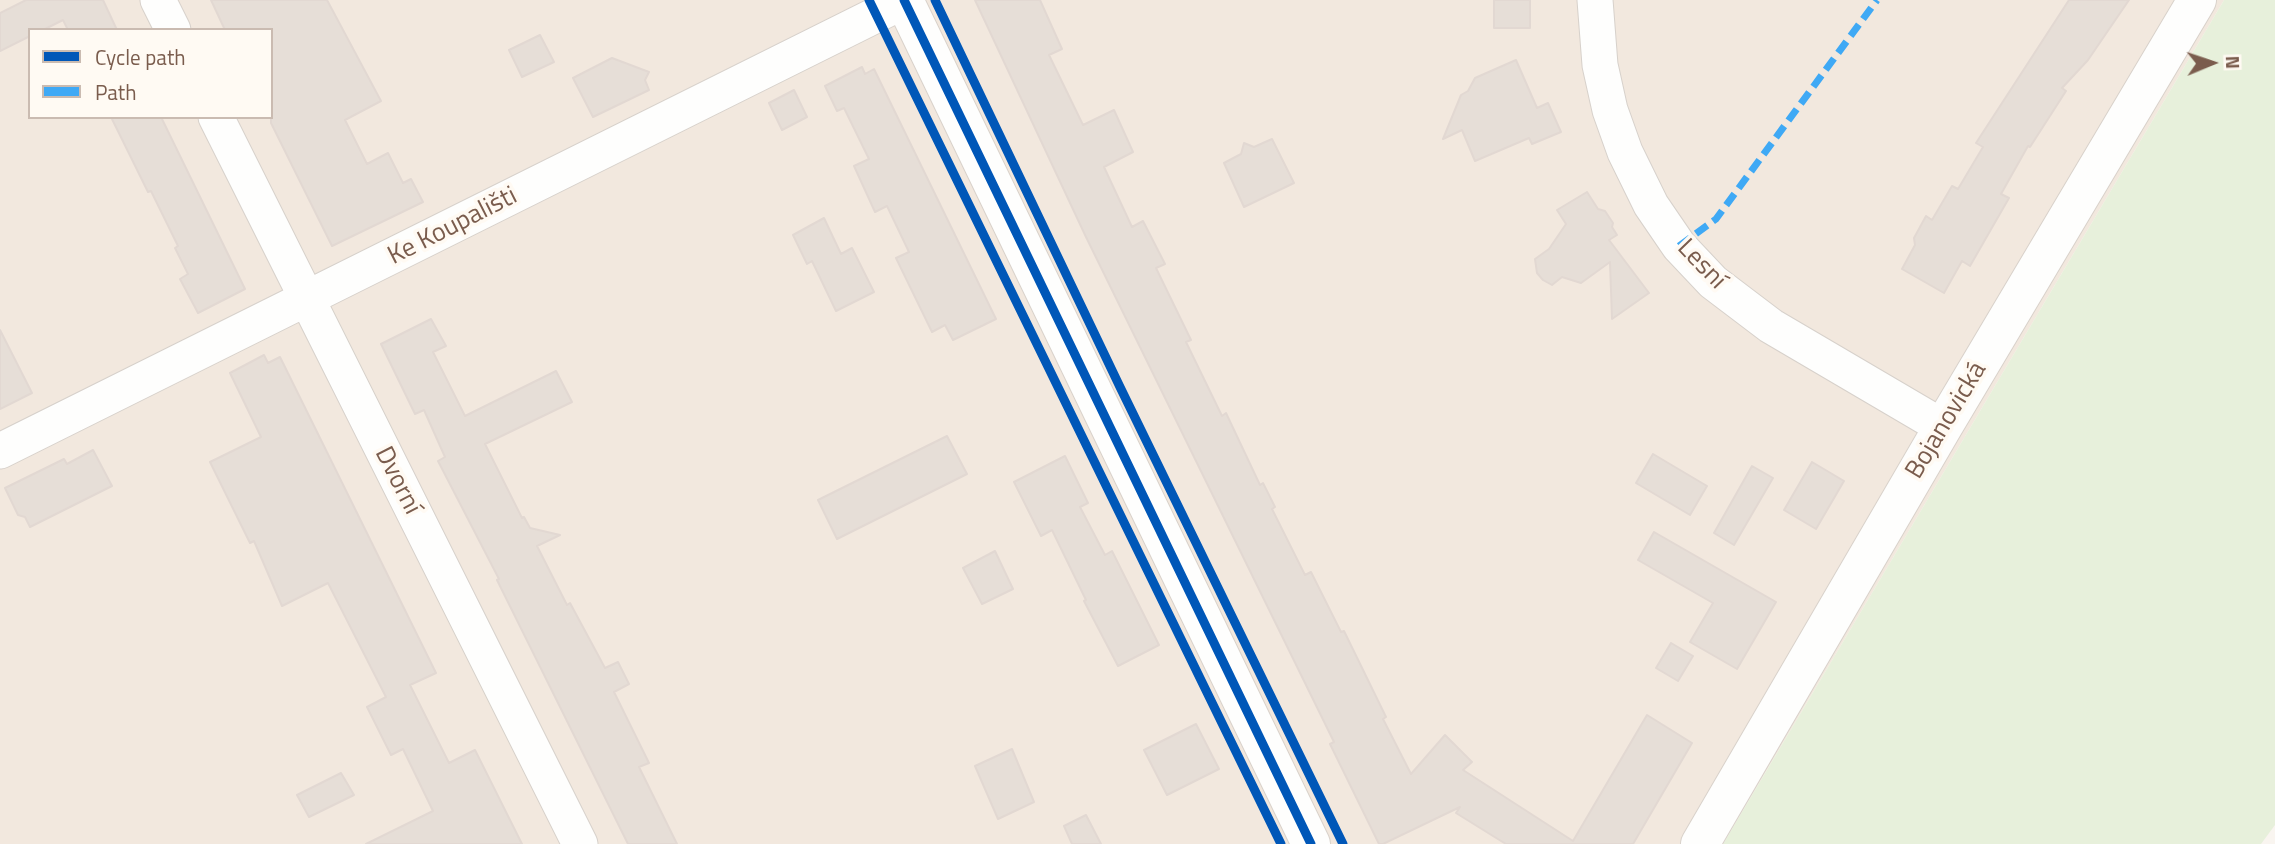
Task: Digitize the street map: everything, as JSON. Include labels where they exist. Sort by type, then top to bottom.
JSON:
[{"type":"street","points":[[158,0],[172,28]]},
{"type":"street","points":[[904,0],[1311,844]]},
{"type":"street","name":"Ke Koupališti","points":[[0,451],[904,0]]},
{"type":"street","name":"Lesní","points":[[1595,0],[1600,65],[1610,110],[1625,152],[1651,205],[1679,246],[1713,282],[1772,326],[1943,427]]},
{"type":"street","name":"Bojanovická","points":[[1700,844],[1943,427],[2197,0]]},
{"type":"street","name":"Dvorní","points":[[217,119],[580,844]]},
{"type":"shaded area","points":[[0,0],[2224,0],[1723,844],[0,844]]},
{"type":"green space","points":[[2224,0],[2275,0],[2275,825],[2261,844],[1723,844]]},
{"type":"building","points":[[26,0],[103,0],[116,28],[67,28],[63,20],[47,28],[28,28],[28,37],[0,51],[0,13]]},
{"type":"building","points":[[211,0],[327,0],[381,101],[345,120],[367,164],[388,153],[403,183],[411,179],[423,202],[332,246],[271,123],[273,28],[224,28]]},
{"type":"building","points":[[975,0],[1040,0],[1062,49],[1049,55],[1083,125],[1114,110],[1133,152],[1104,167],[1132,227],[1143,221],[1165,264],[1156,268],[1191,340],[1186,342],[1222,416],[1226,413],[1260,485],[1263,483],[1275,507],[1272,509],[1305,575],[1311,572],[1341,632],[1344,631],[1411,774],[1445,735],[1472,762],[1463,770],[1573,841],[1647,715],[1692,743],[1633,844],[1506,844],[1456,813],[1460,807],[1379,844],[1330,744],[1334,742],[1086,237]]},
{"type":"building","points":[[1494,0],[1530,0],[1530,28],[1494,28]]},
{"type":"building","points":[[2069,0],[2129,0],[2088,60],[2062,88],[2066,91],[2030,147],[2028,146],[2001,194],[2009,198],[1970,266],[1962,261],[1944,293],[1902,269],[1915,245],[1914,238],[1926,216],[1932,220],[1952,186],[1958,189],[1983,147],[1976,143]]},
{"type":"building","points":[[540,35],[554,62],[522,77],[509,50]]},
{"type":"building","points":[[612,58],[649,72],[645,80],[649,90],[593,117],[573,78]]},
{"type":"building","points":[[1516,60],[1537,108],[1548,103],[1561,132],[1532,144],[1529,138],[1475,161],[1462,130],[1443,139],[1461,95],[1468,91],[1475,78]]},
{"type":"building","points":[[862,67],[865,74],[874,69],[996,319],[953,340],[945,325],[932,332],[896,258],[909,252],[887,206],[875,212],[854,166],[869,159],[844,108],[837,111],[825,86]]},
{"type":"building","points":[[794,90],[807,117],[782,130],[769,103]]},
{"type":"building","points":[[112,119],[162,119],[245,289],[198,313],[180,279],[188,274],[175,248],[178,246],[151,191],[148,192]]},
{"type":"building","points":[[1272,139],[1294,183],[1244,207],[1224,163],[1241,154],[1244,143],[1254,147]]},
{"type":"building","points":[[1587,192],[1598,209],[1605,211],[1613,223],[1612,227],[1617,235],[1609,240],[1649,293],[1612,319],[1610,262],[1581,283],[1562,277],[1552,285],[1537,273],[1535,259],[1549,249],[1566,224],[1557,210]]},
{"type":"building","points":[[824,218],[841,254],[852,248],[874,292],[836,311],[812,261],[807,264],[793,235]]},
{"type":"building","points":[[431,319],[446,346],[433,352],[465,416],[556,371],[572,402],[485,444],[522,518],[524,517],[530,528],[560,535],[537,546],[567,605],[570,603],[605,668],[618,662],[629,684],[614,692],[649,763],[639,767],[677,844],[628,844],[497,580],[499,579],[438,461],[445,457],[424,410],[415,414],[381,344]]},
{"type":"building","points":[[0,330],[32,393],[0,409]]},
{"type":"building","points":[[264,355],[268,363],[280,357],[436,673],[410,685],[449,763],[475,750],[522,844],[366,844],[433,811],[403,749],[391,755],[367,707],[386,697],[328,583],[282,606],[254,541],[250,543],[210,462],[261,437],[230,373]]},
{"type":"building","points":[[947,436],[967,474],[837,539],[818,500]]},
{"type":"building","points":[[93,450],[112,486],[30,527],[25,517],[18,515],[5,488],[64,459],[67,464]]},
{"type":"building","points":[[1653,454],[1707,486],[1690,515],[1636,483]]},
{"type":"building","points":[[1065,456],[1088,503],[1080,507],[1105,555],[1112,551],[1159,645],[1118,666],[1084,601],[1086,600],[1052,530],[1041,536],[1014,482]]},
{"type":"building","points":[[1812,462],[1844,481],[1816,529],[1784,510]]},
{"type":"building","points":[[1752,466],[1773,478],[1734,545],[1714,533]]},
{"type":"building","points":[[1654,532],[1776,602],[1737,669],[1690,642],[1713,603],[1638,560]]},
{"type":"building","points":[[995,551],[1013,589],[982,604],[963,568]]},
{"type":"building","points":[[1671,643],[1693,656],[1678,681],[1656,668]]},
{"type":"building","points":[[1196,724],[1219,769],[1167,795],[1144,750]]},
{"type":"building","points":[[1012,749],[1034,802],[998,819],[975,766]]},
{"type":"building","points":[[341,773],[354,795],[309,817],[297,795]]},
{"type":"building","points":[[1086,815],[1101,844],[1072,844],[1064,826]]},
{"type":"marked path","points":[[1679,246],[1716,219],[1877,0]]},
{"type":"cycle path","points":[[869,0],[1281,844]]},
{"type":"cycle path","points":[[904,0],[1311,844]]},
{"type":"cycle path","points":[[935,0],[1343,844]]}]
